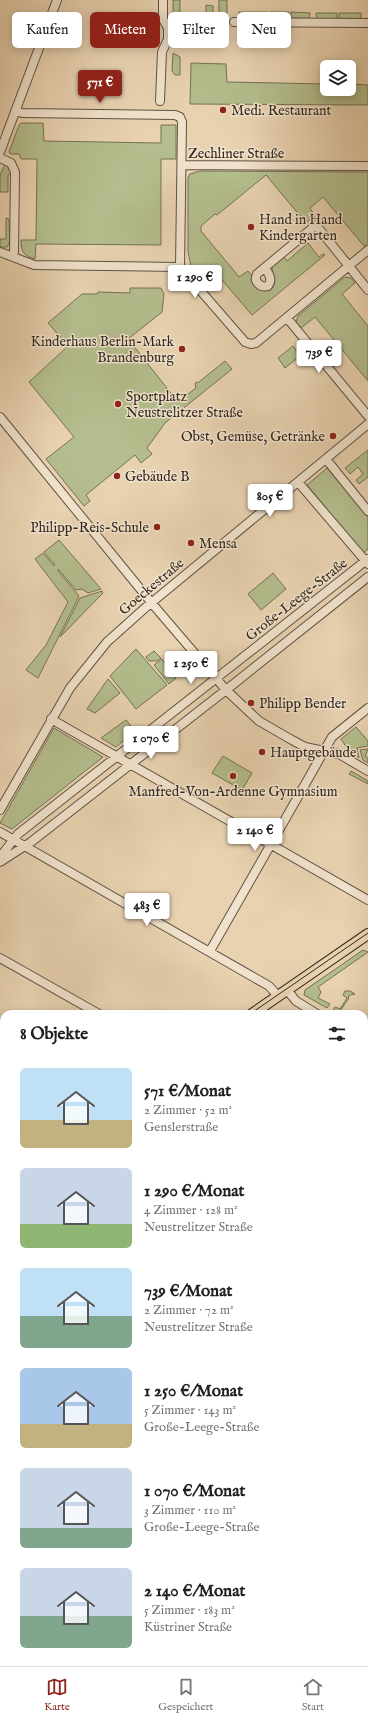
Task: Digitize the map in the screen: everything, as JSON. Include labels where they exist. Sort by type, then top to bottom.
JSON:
[{"type":"main road","points":[[258,1010],[368,934]]},
{"type":"street","points":[[0,152],[14,111],[57,0]]},
{"type":"street","points":[[160,101],[162,52],[168,39],[168,28],[163,20],[163,0]]},
{"type":"street","points":[[234,22],[368,23]]},
{"type":"street","points":[[14,111],[29,113],[175,115],[180,117],[182,122],[182,165]]},
{"type":"street","points":[[0,158],[11,163],[15,172],[14,252],[12,256]]},
{"type":"street","name":"Zechliner Straße","points":[[180,267],[182,165],[368,166]]},
{"type":"street","points":[[265,268],[316,225],[348,267],[368,290]]},
{"type":"street","points":[[0,252],[34,265],[180,267],[247,343],[256,343],[368,250]]},
{"type":"street","points":[[287,318],[368,416]]},
{"type":"street","points":[[0,417],[151,602],[215,679],[226,690],[259,721],[305,747],[339,754],[368,771]]},
{"type":"street","name":"Goeckestraße","points":[[0,810],[51,719],[70,688],[91,660],[120,630],[151,602],[368,424]]},
{"type":"street","points":[[326,459],[368,511]]},
{"type":"street","points":[[298,482],[367,561]]},
{"type":"street","name":"Große-Leege-Straße","points":[[0,857],[13,839],[116,756],[367,561]]},
{"type":"street","name":"Große-Leege-Straße","points":[[0,862],[24,846],[226,690],[368,577]]},
{"type":"street","points":[[210,952],[332,737],[368,708]]},
{"type":"street","points":[[51,719],[368,900]]},
{"type":"street","points":[[0,832],[269,986],[278,996]]},
{"type":"street","points":[[0,958],[92,1010]]},
{"type":"street","points":[[287,990],[296,1002],[310,1010]]},
{"type":"green space","points":[[173,0],[180,0],[180,12],[173,12]]},
{"type":"green space","points":[[219,0],[227,0],[227,12],[220,12]]},
{"type":"green space","points":[[206,5],[213,6],[213,12],[206,12]]},
{"type":"green space","points":[[291,12],[310,13],[309,19],[291,20]]},
{"type":"green space","points":[[316,13],[337,13],[337,20],[317,19]]},
{"type":"green space","points":[[339,13],[361,13],[361,20],[339,20]]},
{"type":"green space","points":[[173,53],[180,57],[180,75],[175,75],[172,71]]},
{"type":"green space","points":[[191,63],[226,64],[227,82],[320,84],[320,96],[356,96],[356,84],[368,85],[368,105],[190,104]]},
{"type":"green space","points":[[21,123],[43,123],[44,141],[161,143],[161,125],[176,125],[176,159],[161,159],[161,245],[36,244],[35,259],[26,255],[22,248],[21,240],[36,240],[37,159],[21,159],[19,154],[11,154],[9,152]]},
{"type":"green space","points":[[5,164],[10,166],[12,173],[8,175],[8,192],[0,192],[0,175]]},
{"type":"green space","points":[[200,171],[368,172],[368,243],[364,246],[323,197],[310,208],[315,216],[306,223],[266,175],[217,215],[215,214],[201,226],[201,231],[239,277],[248,271],[252,276],[251,280],[261,290],[270,290],[273,287],[275,281],[272,266],[283,256],[287,261],[308,243],[319,257],[323,254],[325,255],[252,315],[222,280],[220,275],[217,277],[209,268],[198,277],[191,266],[188,252],[188,178],[190,174]]},
{"type":"green space","points":[[6,218],[9,219],[10,241],[7,247],[0,247],[0,239],[6,239]]},
{"type":"green space","points":[[345,277],[351,278],[355,283],[342,294],[368,326],[368,381],[315,317],[301,328],[296,322],[298,316]]},
{"type":"green space","points":[[130,288],[161,288],[164,294],[162,312],[128,339],[178,402],[196,388],[195,383],[199,382],[225,361],[232,369],[165,423],[147,448],[152,454],[141,463],[135,455],[86,495],[90,501],[84,506],[46,459],[74,437],[29,382],[68,346],[48,323],[82,294],[97,294],[98,292],[130,293]]},
{"type":"green space","points":[[293,346],[300,356],[285,368],[278,358]]},
{"type":"green space","points":[[368,450],[368,477],[359,484],[356,480],[363,474],[358,467],[350,474],[345,468]]},
{"type":"green space","points":[[327,468],[368,517],[368,549],[363,553],[307,485]]},
{"type":"green space","points":[[59,540],[101,589],[88,593],[82,589],[76,590],[58,569],[58,571],[79,596],[38,678],[26,670],[46,645],[68,602],[35,559],[43,553],[53,565],[55,565],[44,552]]},
{"type":"green space","points":[[273,573],[286,589],[261,610],[248,594]]},
{"type":"green space","points":[[102,591],[103,593],[60,637],[80,598]]},
{"type":"green space","points":[[136,649],[167,685],[136,709],[110,676]]},
{"type":"green space","points":[[154,651],[161,658],[157,661],[149,661],[146,657]]},
{"type":"green space","points":[[162,659],[176,678],[169,684],[154,665]]},
{"type":"green space","points":[[108,679],[120,693],[95,713],[87,709]]},
{"type":"green space","points":[[126,720],[135,731],[116,747],[101,738]]},
{"type":"green space","points":[[356,727],[368,741],[368,746],[357,748],[359,758],[348,750],[341,739]]},
{"type":"green space","points":[[54,728],[103,757],[12,829],[0,823]]},
{"type":"green space","points":[[368,749],[365,756],[368,758],[368,763],[363,760],[360,750]]},
{"type":"green space","points":[[223,756],[252,773],[242,790],[212,773]]},
{"type":"green space","points":[[351,771],[368,781],[368,784],[349,774]]},
{"type":"green space","points":[[363,950],[368,952],[318,987],[321,992],[318,998],[330,1004],[327,1008],[304,995],[305,990]]},
{"type":"green space","points":[[345,991],[350,991],[355,994],[348,997],[349,998],[341,1010],[334,1010],[335,1007],[340,1009],[347,998],[343,995]]},
{"type":"tram line","points":[[256,1010],[368,933]]},
{"type":"place","name":"Medi. Restaurant","points":[[223,110]]},
{"type":"place","name":"Hand in Hand Kindergarten","points":[[251,227]]},
{"type":"place","name":"Kinderhaus Berlin-Mark Brandenburg","points":[[182,349]]},
{"type":"place","name":"Sportplatz Neustrelitzer Straße","points":[[118,404]]},
{"type":"place","name":"Obst, Gemüse, Getränke","points":[[333,436]]},
{"type":"place","name":"Gebäude B","points":[[117,476]]},
{"type":"place","name":"Philipp-Reis-Schule","points":[[157,527]]},
{"type":"place","name":"Mensa","points":[[191,543]]},
{"type":"place","name":"Philipp Bender","points":[[251,703]]},
{"type":"place","name":"Hauptgebäude","points":[[262,752]]},
{"type":"place","name":"Manfred-Von-Ardenne Gymnasium","points":[[233,776]]}]
